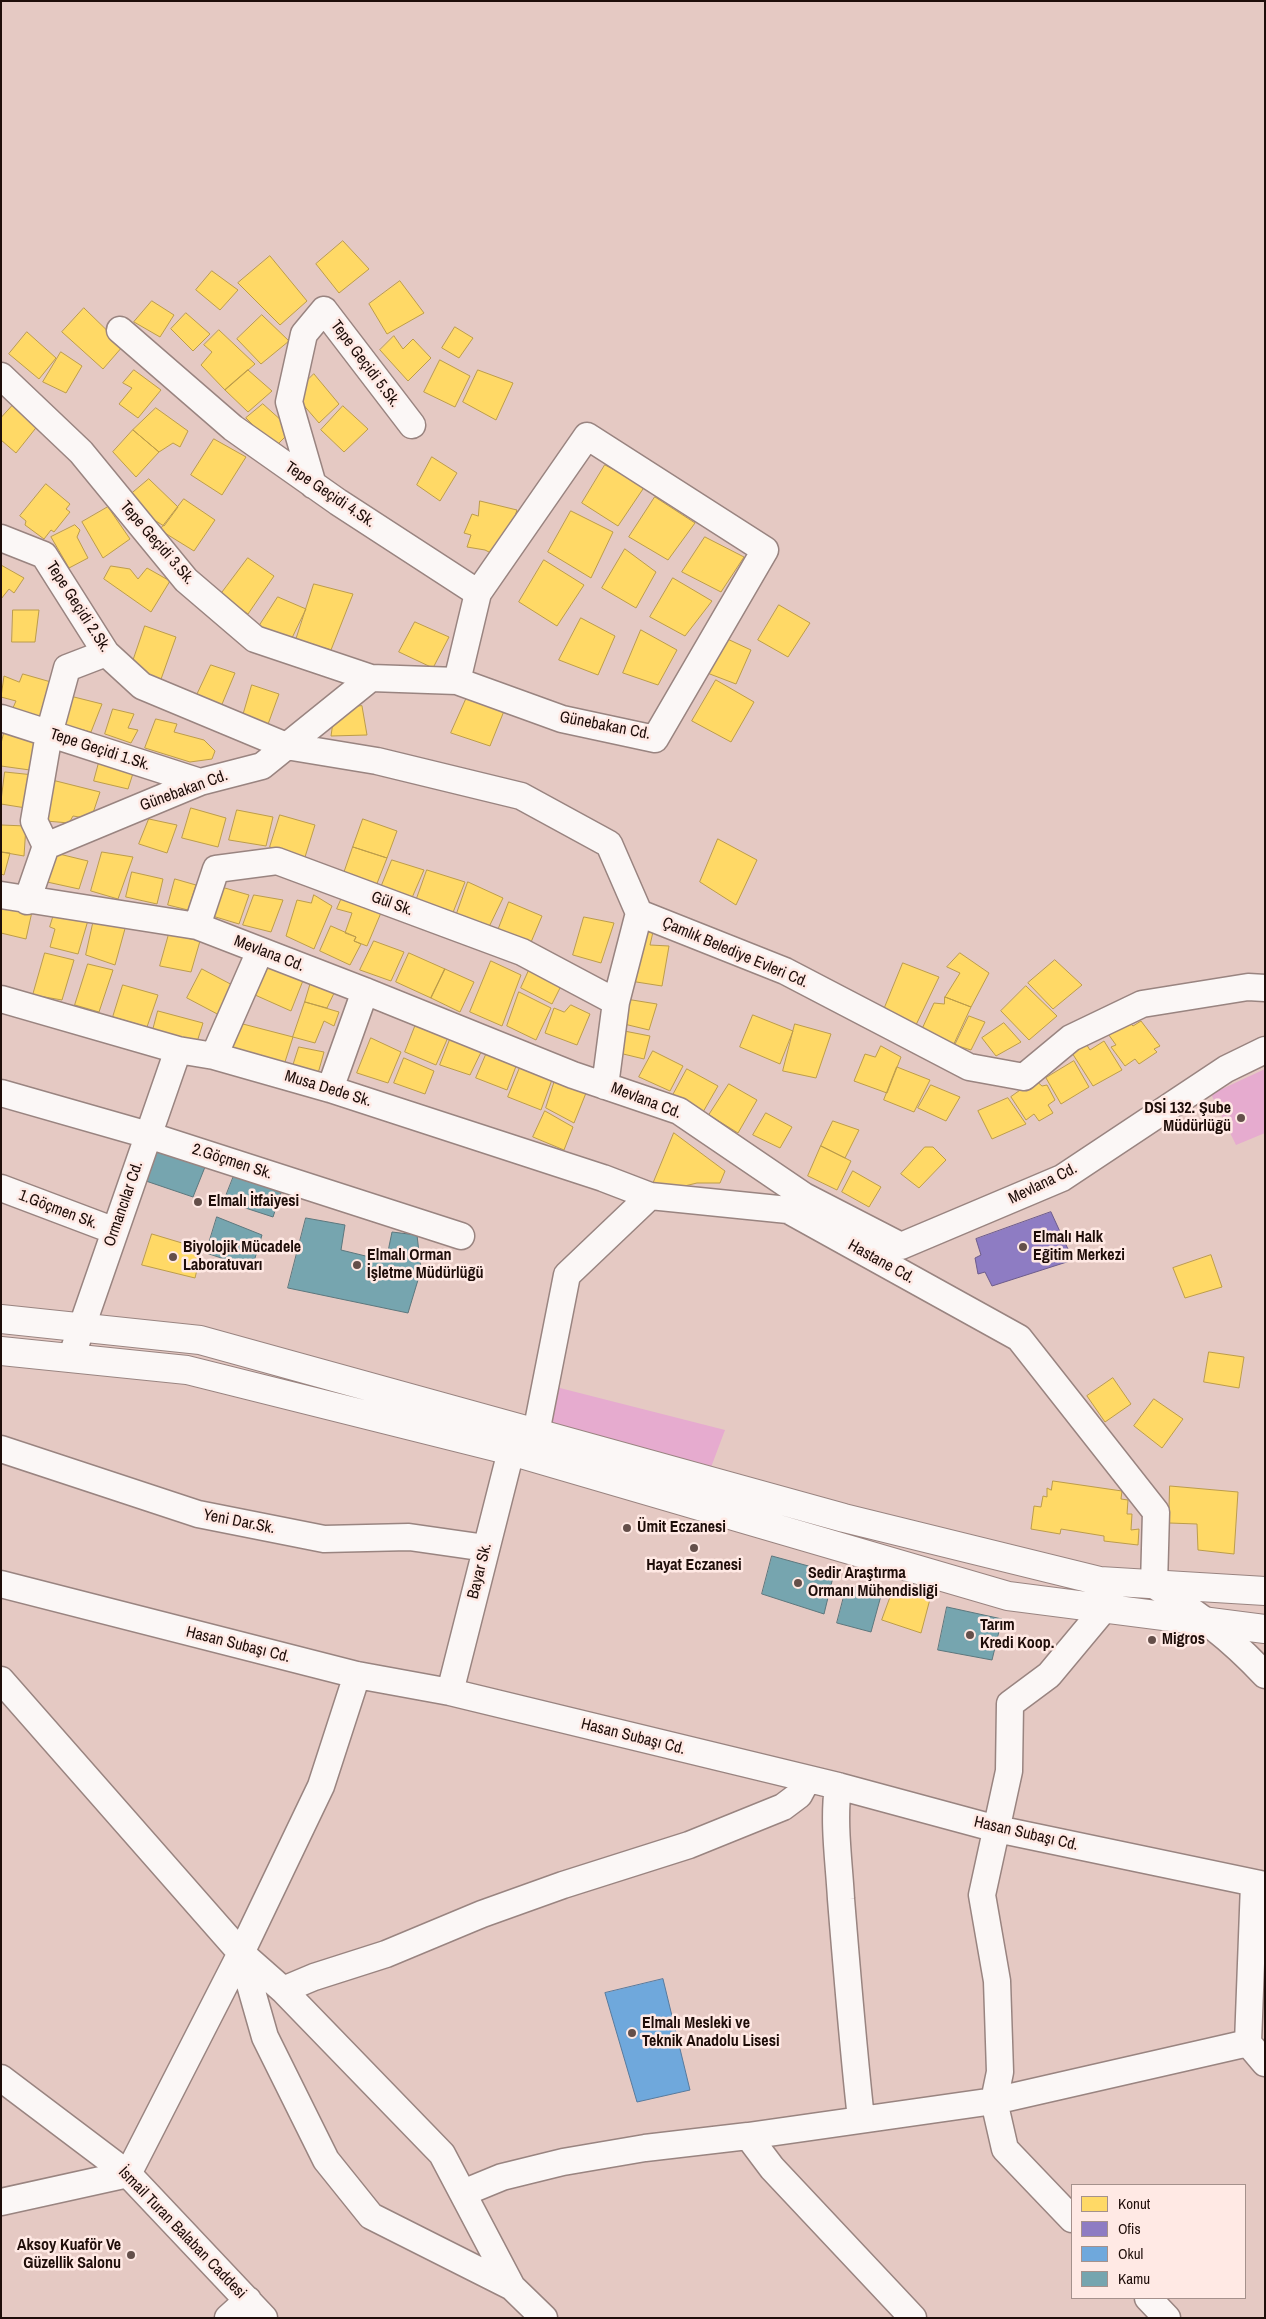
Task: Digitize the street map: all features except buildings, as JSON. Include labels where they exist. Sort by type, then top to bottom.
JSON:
[{"type":"main road","points":[[1,1319],[200,1340],[844,1518],[1100,1581],[1265,1591]]},
{"type":"main road","points":[[1,1351],[187,1370],[511,1451],[1008,1596],[1265,1629]]},
{"type":"street","name":"Tepe Geçidi 5.Sk.","points":[[314,485],[289,402],[304,334],[324,310],[412,425]]},
{"type":"street","name":"Tepe Geçidi 4.Sk.","points":[[120,330],[233,428],[314,485],[478,593]]},
{"type":"street","name":"Tepe Geçidi 3.Sk.","points":[[1,376],[81,452],[186,580],[255,639],[371,678]]},
{"type":"street","name":"Günebakan Cd.","points":[[46,846],[200,782],[262,766],[371,678],[457,681],[562,719],[656,740],[765,550],[587,436],[478,593]]},
{"type":"street","name":"Tepe Geçidi 2.Sk.","points":[[1,538],[44,554],[106,653],[142,686],[286,746]]},
{"type":"street","points":[[457,681],[478,593]]},
{"type":"street","points":[[27,901],[46,846],[34,821],[49,734],[67,668],[106,653]]},
{"type":"street","name":"Tepe Geçidi 1.Sk.","points":[[1,718],[200,782]]},
{"type":"street","points":[[286,746],[377,762],[521,796],[609,844],[639,913],[616,1002],[606,1086]]},
{"type":"street","name":"Gül Sk.","points":[[196,926],[216,869],[277,861],[522,952],[616,1002]]},
{"type":"street","name":"Mevlana Cd.","points":[[1,895],[27,901],[196,926],[365,991],[573,1075],[679,1110],[796,1203],[901,1246],[1062,1178],[1226,1069],[1265,1050]]},
{"type":"street","name":"Çamlık Belediye Evleri Cd.","points":[[639,913],[785,971],[969,1066],[1024,1077],[1071,1038],[1142,1004],[1248,987],[1265,988]]},
{"type":"street","points":[[214,1056],[260,951]]},
{"type":"street","points":[[330,1089],[365,991]]},
{"type":"street","name":"Musa Dede Sk.","points":[[1,999],[178,1050],[214,1056],[330,1089],[603,1178],[650,1196]]},
{"type":"street","name":"Ormancılar Cd.","points":[[71,1358],[178,1050]]},
{"type":"street","name":"2.Göçmen Sk.","points":[[1,1093],[148,1135],[461,1236]]},
{"type":"street","name":"1.Göçmen Sk.","points":[[1,1188],[115,1232]]},
{"type":"street","points":[[536,1433],[567,1275],[650,1196]]},
{"type":"street","name":"Hastane Cd.","points":[[650,1196],[796,1203],[1019,1338],[1156,1512],[1154,1585]]},
{"type":"street","name":"Yeni Dar.Sk.","points":[[1,1449],[207,1516],[324,1539],[409,1537],[486,1548]]},
{"type":"street","name":"Bayar Sk.","points":[[450,1692],[511,1451]]},
{"type":"street","name":"Hasan Subaşı Cd.","points":[[1,1584],[357,1675],[450,1692],[838,1786],[997,1828],[1260,1885]]},
{"type":"street","points":[[1154,1585],[1211,1623],[1265,1675]]},
{"type":"street","points":[[1071,2218],[1005,2149],[994,2101],[1000,2072],[997,1981],[982,1895],[1009,1771],[1010,1704],[1049,1675],[1104,1609]]},
{"type":"street","points":[[1,2202],[128,2174],[241,1953],[321,1786],[357,1675]]},
{"type":"street","points":[[1,1680],[241,1953],[283,1990],[442,2154],[512,2287]]},
{"type":"street","points":[[283,1990],[314,1977],[386,1954],[482,1914],[562,1885],[689,1845],[740,1825],[783,1807],[799,1795],[807,1780]]},
{"type":"street","points":[[838,1786],[835,1807],[850,2027],[861,2119]]},
{"type":"street","points":[[1260,1885],[1248,2043],[1265,2063]]},
{"type":"street","points":[[241,1953],[265,2037],[326,2160],[371,2216],[512,2287],[544,2318]]},
{"type":"street","points":[[463,2193],[502,2177],[564,2162],[645,2148],[748,2136],[994,2101],[1248,2043]]},
{"type":"street","name":"İsmail Turan Balaban Caddesi","points":[[1,2078],[128,2174],[256,2309]]},
{"type":"street","points":[[748,2136],[772,2168],[912,2318]]},
{"type":"street","points":[[1149,2299],[1167,2318]]},
{"type":"street","points":[[228,2318],[256,2309]]},
{"type":"shaded area","name":"DSİ 132. Şube Müdürlüğü","points":[[1265,1069],[1265,1133],[1236,1145],[1211,1094]]},
{"type":"shaded area","points":[[556,1387],[725,1430],[710,1470],[547,1428]]},
{"type":"place","name":"DSİ 132. Şube Müdürlüğü","points":[[1241,1118]]},
{"type":"place","name":"Elmalı İtfaiyesi","points":[[198,1202]]},
{"type":"place","name":"Elmalı Halk Eğitim Merkezi","points":[[1023,1247]]},
{"type":"place","name":"Biyolojik Mücadele Laboratuvarı","points":[[173,1257]]},
{"type":"place","name":"Elmalı Orman İşletme Müdürlüğü","points":[[357,1265]]},
{"type":"place","name":"Ümit Eczanesi","points":[[627,1528]]},
{"type":"place","name":"Hayat Eczanesi","points":[[694,1548]]},
{"type":"place","name":"Sedir Araştırma Ormanı Mühendisliği","points":[[798,1583]]},
{"type":"place","name":"Tarım Kredi Koop.","points":[[970,1635]]},
{"type":"place","name":"Migros","points":[[1152,1640]]},
{"type":"place","name":"Elmalı Mesleki ve Teknik Anadolu Lisesi","points":[[632,2033]]},
{"type":"place","name":"Aksoy Kuaför Ve Güzellik Salonu","points":[[131,2255]]}]
